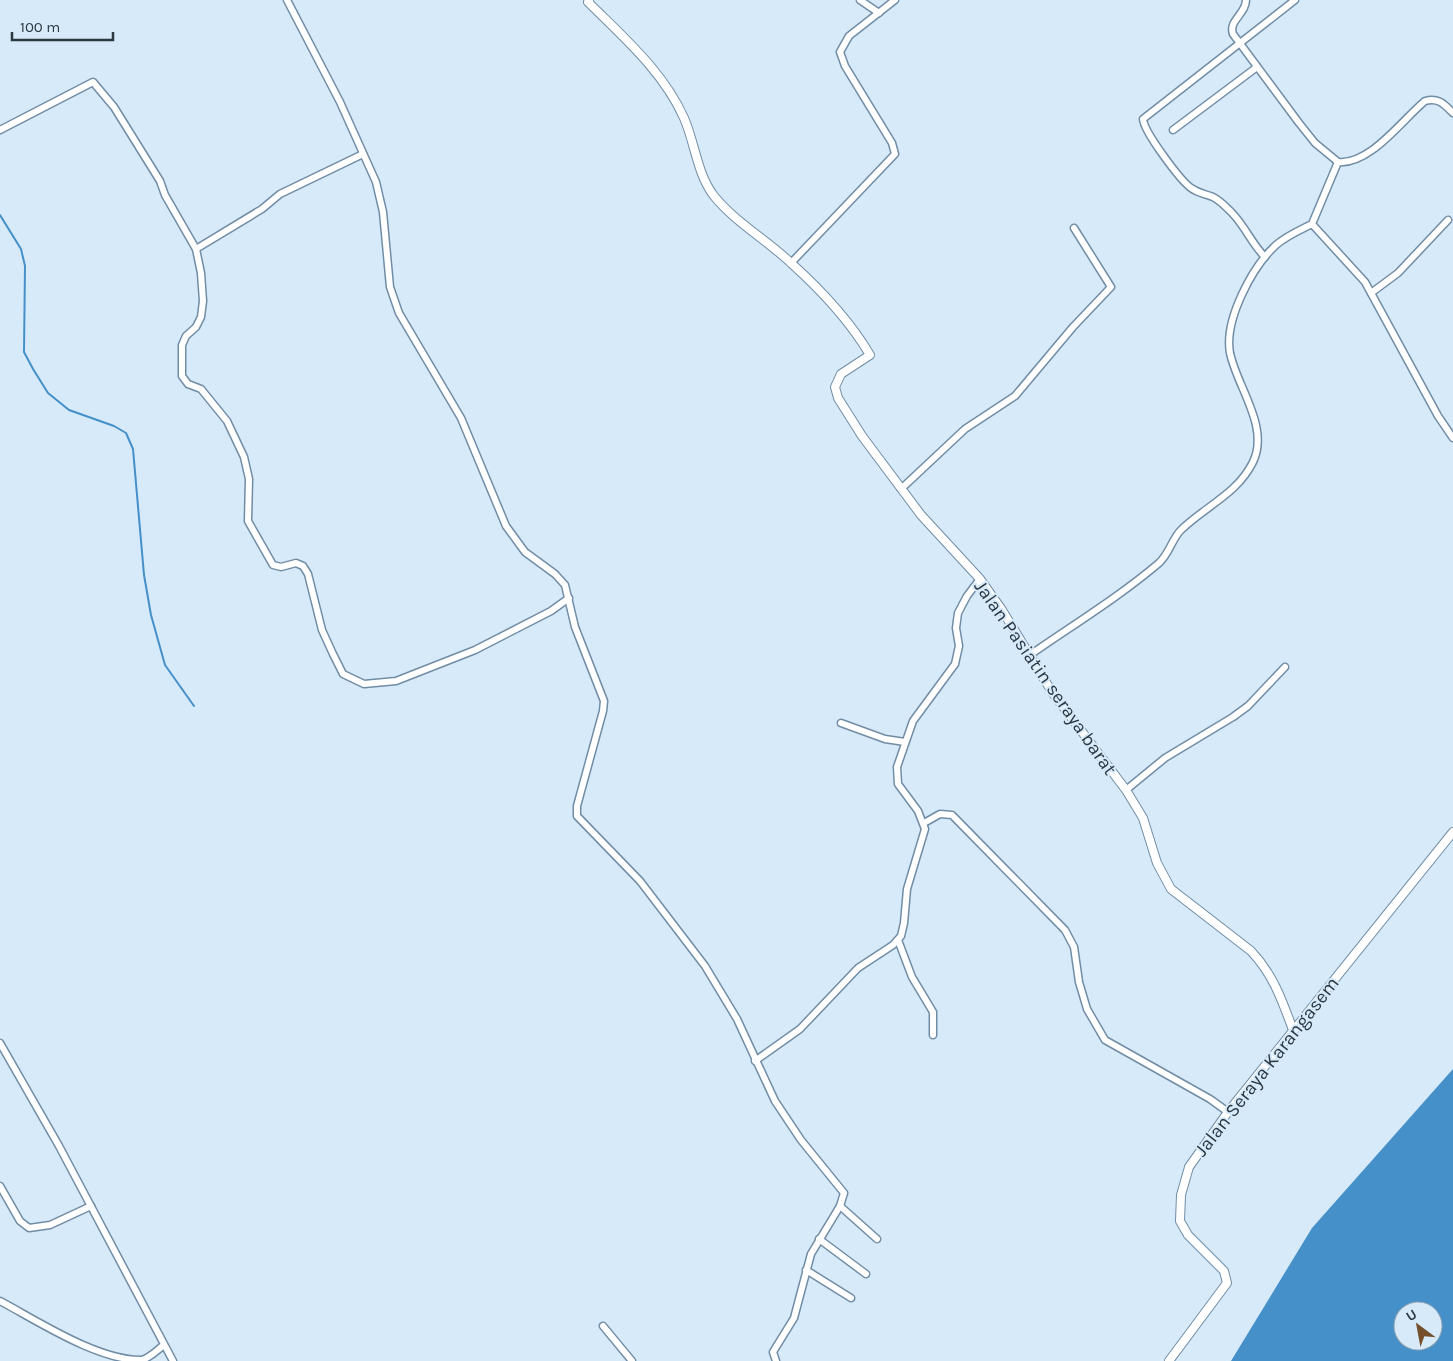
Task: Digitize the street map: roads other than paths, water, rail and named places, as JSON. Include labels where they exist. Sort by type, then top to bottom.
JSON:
[{"type":"street","points":[[287,0],[318,57],[363,154],[380,198],[390,286],[399,313],[461,418],[482,463],[506,526],[525,552],[560,578],[565,585],[575,627],[604,701],[603,711],[577,806],[577,816],[640,880],[705,966],[737,1020],[775,1101],[790,1124],[842,1189],[844,1195],[840,1206],[819,1239],[806,1270],[799,1306],[773,1352],[776,1361]]},
{"type":"street","points":[[860,0],[879,13]]},
{"type":"street","points":[[588,1],[640,54],[666,86],[684,118],[700,168],[712,194],[736,217],[791,263],[895,154],[892,144],[845,66],[840,52],[849,36],[895,0]]},
{"type":"street","points":[[1246,0],[1245,8],[1231,27],[1233,34],[1315,143],[1338,162],[1350,161],[1367,153],[1425,101],[1439,100],[1453,113]]},
{"type":"street","points":[[1265,258],[1253,245],[1243,226],[1223,204],[1214,198],[1197,192],[1186,184],[1147,131],[1142,121],[1295,0]]},
{"type":"street","points":[[1173,130],[1257,66]]},
{"type":"street","points":[[0,130],[94,82],[114,107],[160,181],[165,195],[196,249],[202,273],[203,301],[201,317],[196,327],[186,336],[182,345],[182,376],[188,384],[201,389],[227,421],[244,457],[250,479],[248,522],[254,536],[273,565],[281,567],[296,563],[303,566],[308,574],[322,630],[343,674],[364,684],[396,681],[475,650],[551,610],[569,598]]},
{"type":"street","points":[[196,249],[262,209],[280,194],[363,154]]},
{"type":"street","points":[[1030,655],[1160,562],[1167,555],[1178,533],[1231,491],[1243,479],[1256,451],[1255,425],[1230,354],[1230,337],[1234,316],[1243,292],[1265,258],[1282,240],[1312,224],[1338,162]]},
{"type":"street","points":[[1371,293],[1398,273],[1448,220]]},
{"type":"street","points":[[1312,224],[1356,270],[1371,293],[1438,416],[1453,438]]},
{"type":"street","points":[[901,489],[965,429],[1015,396],[1073,327],[1111,287],[1074,228]]},
{"type":"street","name":"Jalan Pasiatin seraya barat","points":[[791,263],[838,311],[870,355],[841,374],[836,382],[836,391],[862,436],[939,536],[980,579],[1071,719],[1126,790],[1142,818],[1157,864],[1166,882],[1177,894],[1215,922],[1260,960],[1274,982],[1293,1030]]},
{"type":"street","points":[[755,1061],[800,1029],[858,968],[898,940],[904,923],[907,889],[924,837],[924,823],[898,784],[896,776],[913,720],[955,664],[959,646],[956,628],[958,613],[967,596],[980,579]]},
{"type":"street","points":[[1126,790],[1165,758],[1210,733],[1241,712],[1284,668]]},
{"type":"street","points":[[841,723],[885,739],[905,742]]},
{"type":"street","points":[[924,823],[940,814],[952,815],[1065,930],[1074,947],[1079,982],[1085,1002],[1097,1030],[1105,1040],[1210,1099],[1228,1112]]},
{"type":"street","name":"Jalan Seraya Karangasem","points":[[1169,1361],[1227,1283],[1224,1271],[1182,1228],[1179,1214],[1181,1195],[1189,1167],[1228,1112],[1453,832]]},
{"type":"street","points":[[898,940],[912,977],[933,1012],[933,1034]]},
{"type":"street","points":[[0,1043],[91,1206],[173,1361]]},
{"type":"street","points":[[0,1186],[20,1221],[29,1228],[50,1224],[91,1206]]},
{"type":"street","points":[[840,1206],[877,1239]]},
{"type":"street","points":[[819,1239],[866,1274]]},
{"type":"street","points":[[806,1270],[851,1298]]},
{"type":"street","points":[[0,1301],[40,1327],[96,1354],[120,1360],[140,1361],[150,1356],[164,1344]]},
{"type":"street","points":[[603,1326],[632,1361]]},
{"type":"water","points":[[1453,1069],[1453,1361],[1231,1361],[1312,1228]]},
{"type":"waterway","points":[[0,215],[21,249],[25,266],[24,352],[33,369],[48,393],[69,410],[114,426],[126,433],[133,449],[144,575],[151,615],[165,665],[194,706]]}]
